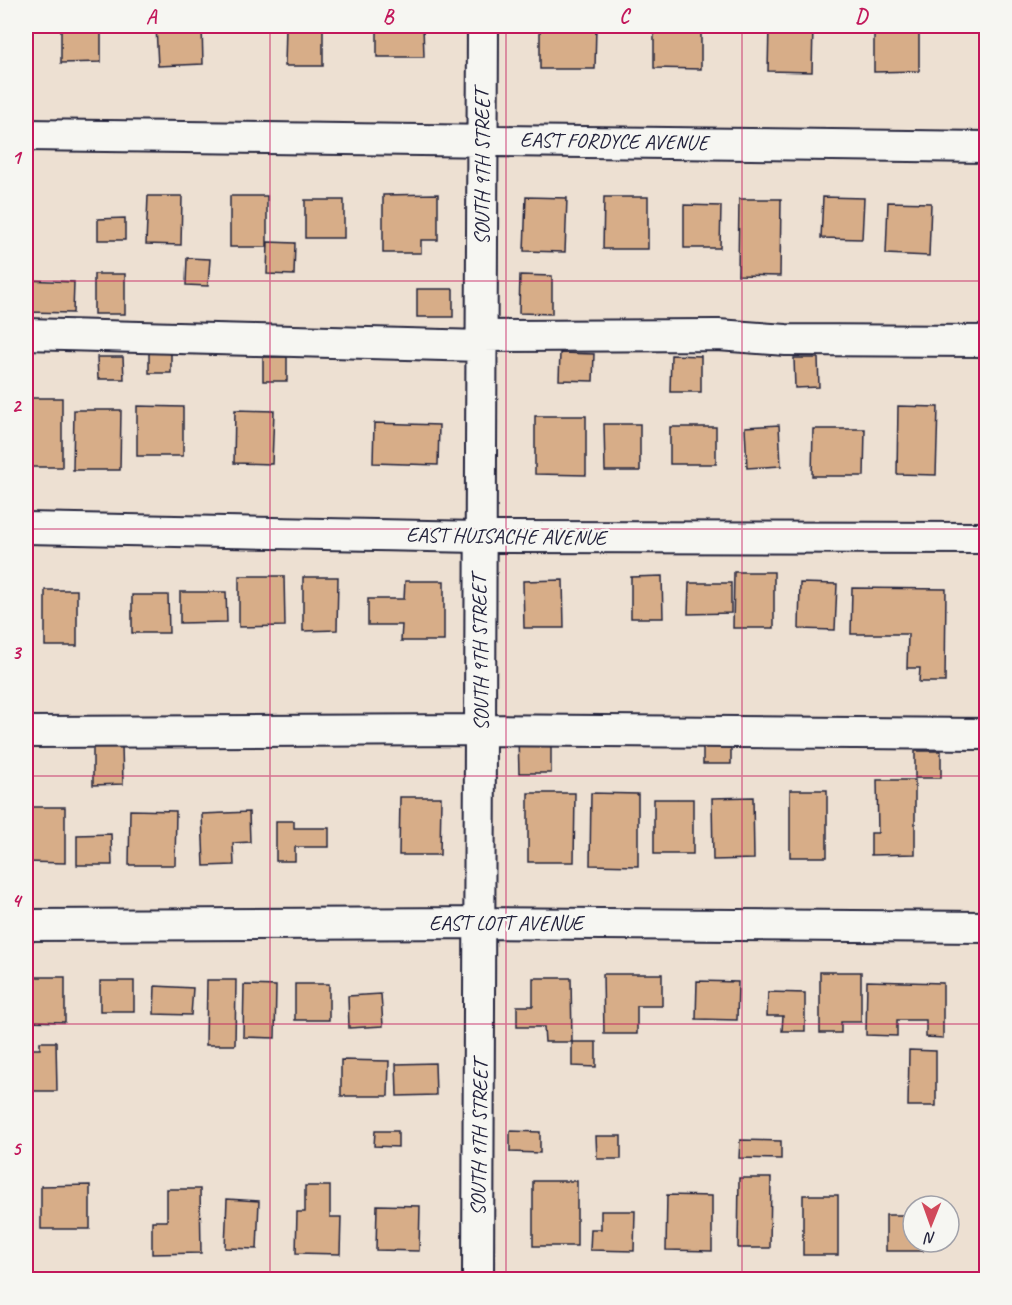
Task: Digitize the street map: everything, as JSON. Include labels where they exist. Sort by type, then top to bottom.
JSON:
[{"type":"street","name":"SOUTH 9TH STREET","points":[[477,1280],[482,923],[479,537],[483,26]]},
{"type":"street","name":"EAST FORDYCE AVENUE","points":[[26,135],[987,147]]},
{"type":"street","points":[[26,334],[481,341],[718,335],[786,340],[987,341]]},
{"type":"street","name":"EAST HUISACHE AVENUE","points":[[26,528],[479,537],[987,538]]},
{"type":"street","points":[[26,732],[481,730],[987,734]]},
{"type":"street","name":"EAST LOTT AVENUE","points":[[26,925],[482,923],[987,927]]},
{"type":"building","points":[[61,26],[101,26],[101,62],[61,63]]},
{"type":"building","points":[[156,26],[202,26],[203,64],[158,66]]},
{"type":"building","points":[[286,26],[323,26],[323,66],[285,66]]},
{"type":"building","points":[[377,26],[423,26],[424,57],[377,57]]},
{"type":"building","points":[[540,26],[596,26],[595,69],[540,69]]},
{"type":"building","points":[[654,26],[701,26],[701,69],[654,68]]},
{"type":"building","points":[[769,26],[813,26],[812,72],[768,71]]},
{"type":"building","points":[[874,26],[919,26],[919,71],[874,72]]},
{"type":"building","points":[[438,194],[438,240],[421,240],[421,253],[383,253],[383,195]]},
{"type":"building","points":[[148,196],[182,196],[181,245],[146,244]]},
{"type":"building","points":[[230,196],[267,196],[267,247],[230,247]]},
{"type":"building","points":[[526,197],[567,198],[565,252],[524,251]]},
{"type":"building","points":[[604,197],[648,197],[648,249],[603,249]]},
{"type":"building","points":[[823,197],[864,198],[862,239],[821,238]]},
{"type":"building","points":[[739,199],[781,199],[780,276],[738,275]]},
{"type":"building","points":[[305,200],[344,200],[344,238],[305,238]]},
{"type":"building","points":[[888,202],[931,203],[929,256],[886,254]]},
{"type":"building","points":[[684,205],[721,206],[720,248],[684,248]]},
{"type":"building","points":[[125,218],[125,240],[98,240],[98,219]]},
{"type":"building","points":[[268,242],[295,243],[294,275],[267,274]]},
{"type":"building","points":[[187,258],[210,259],[208,286],[186,285]]},
{"type":"building","points":[[94,274],[125,274],[125,314],[94,314]]},
{"type":"building","points":[[520,275],[552,276],[552,314],[519,313]]},
{"type":"building","points":[[26,280],[74,282],[73,313],[26,312]]},
{"type":"building","points":[[417,289],[453,289],[453,317],[417,317]]},
{"type":"building","points":[[149,350],[171,350],[171,373],[149,373]]},
{"type":"building","points":[[560,353],[594,354],[593,381],[559,380]]},
{"type":"building","points":[[671,355],[701,356],[701,392],[670,392]]},
{"type":"building","points":[[97,357],[123,357],[124,379],[98,379]]},
{"type":"building","points":[[263,357],[287,357],[287,381],[263,381]]},
{"type":"building","points":[[794,358],[818,358],[819,387],[795,388]]},
{"type":"building","points":[[26,398],[62,398],[62,467],[26,467]]},
{"type":"building","points":[[137,406],[183,407],[183,456],[137,456]]},
{"type":"building","points":[[898,406],[938,407],[936,475],[897,474]]},
{"type":"building","points":[[74,410],[121,410],[120,470],[73,470]]},
{"type":"building","points":[[235,410],[274,411],[272,464],[234,463]]},
{"type":"building","points":[[535,416],[586,416],[586,475],[535,474]]},
{"type":"building","points":[[374,423],[439,425],[438,465],[373,463]]},
{"type":"building","points":[[604,424],[640,424],[640,471],[605,471]]},
{"type":"building","points":[[779,425],[781,466],[747,468],[745,427]]},
{"type":"building","points":[[670,427],[716,427],[716,464],[670,464]]},
{"type":"building","points":[[813,429],[865,429],[864,476],[812,476]]},
{"type":"building","points":[[734,572],[774,572],[774,628],[733,628]]},
{"type":"building","points":[[239,576],[284,576],[285,626],[239,627]]},
{"type":"building","points":[[662,576],[663,618],[631,618],[631,577]]},
{"type":"building","points":[[303,577],[338,577],[337,630],[303,631]]},
{"type":"building","points":[[563,580],[564,628],[524,628],[523,581]]},
{"type":"building","points":[[405,581],[444,581],[444,641],[401,641],[402,625],[368,625],[368,599],[404,599]]},
{"type":"building","points":[[689,583],[731,583],[731,613],[688,614]]},
{"type":"building","points":[[800,583],[837,584],[835,630],[799,629]]},
{"type":"building","points":[[852,588],[946,589],[945,682],[919,682],[920,668],[907,668],[908,634],[851,634]]},
{"type":"building","points":[[45,590],[77,590],[77,646],[45,646]]},
{"type":"building","points":[[180,592],[226,592],[227,622],[180,623]]},
{"type":"building","points":[[132,595],[168,595],[169,633],[132,633]]},
{"type":"building","points":[[518,736],[551,736],[551,773],[519,773]]},
{"type":"building","points":[[703,741],[731,741],[731,764],[703,764]]},
{"type":"building","points":[[122,746],[123,784],[93,785],[93,747]]},
{"type":"building","points":[[915,751],[941,751],[941,778],[915,778]]},
{"type":"building","points":[[877,780],[915,780],[915,854],[871,855],[871,833],[878,833]]},
{"type":"building","points":[[790,790],[827,790],[827,857],[790,857]]},
{"type":"building","points":[[528,793],[575,793],[574,862],[528,862]]},
{"type":"building","points":[[591,793],[638,794],[638,866],[590,865]]},
{"type":"building","points":[[400,797],[441,797],[440,855],[399,855]]},
{"type":"building","points":[[753,797],[754,859],[713,860],[712,798]]},
{"type":"building","points":[[654,799],[693,799],[693,854],[654,854]]},
{"type":"building","points":[[26,807],[65,807],[65,863],[26,862]]},
{"type":"building","points":[[130,810],[176,811],[175,865],[129,865]]},
{"type":"building","points":[[249,812],[250,842],[233,843],[234,865],[204,866],[202,814]]},
{"type":"building","points":[[276,821],[294,821],[294,828],[329,828],[329,847],[295,847],[295,861],[276,861]]},
{"type":"building","points":[[111,834],[112,865],[77,865],[77,835]]},
{"type":"building","points":[[820,972],[861,972],[861,1022],[841,1022],[841,1033],[820,1033]]},
{"type":"building","points":[[603,974],[662,974],[662,1006],[637,1006],[637,1034],[604,1034]]},
{"type":"building","points":[[26,977],[65,977],[65,1022],[26,1021]]},
{"type":"building","points":[[533,978],[571,978],[572,1042],[545,1042],[544,1027],[517,1027],[517,1006],[533,1006]]},
{"type":"building","points":[[207,980],[236,980],[235,1045],[206,1045]]},
{"type":"building","points":[[100,981],[134,981],[134,1011],[100,1011]]},
{"type":"building","points":[[697,981],[738,982],[737,1020],[696,1019]]},
{"type":"building","points":[[867,981],[943,983],[943,1038],[926,1037],[926,1020],[897,1020],[897,1036],[866,1035]]},
{"type":"building","points":[[295,984],[329,984],[329,1020],[295,1020]]},
{"type":"building","points":[[244,985],[276,986],[275,1038],[243,1037]]},
{"type":"building","points":[[155,986],[193,988],[191,1015],[154,1014]]},
{"type":"building","points":[[768,992],[805,993],[805,1031],[782,1031],[783,1016],[767,1016]]},
{"type":"building","points":[[381,994],[383,1026],[349,1028],[348,996]]},
{"type":"building","points":[[40,1042],[56,1042],[57,1091],[26,1091],[26,1049],[40,1049]]},
{"type":"building","points":[[572,1042],[596,1042],[596,1067],[572,1066]]},
{"type":"building","points":[[909,1050],[936,1051],[936,1106],[908,1106]]},
{"type":"building","points":[[341,1060],[389,1061],[388,1096],[341,1096]]},
{"type":"building","points":[[435,1063],[436,1095],[397,1096],[396,1064]]},
{"type":"building","points":[[375,1131],[398,1131],[398,1147],[374,1146]]},
{"type":"building","points":[[510,1131],[540,1132],[540,1153],[510,1152]]},
{"type":"building","points":[[596,1136],[621,1136],[621,1159],[597,1159]]},
{"type":"building","points":[[740,1140],[781,1141],[781,1159],[739,1158]]},
{"type":"building","points":[[739,1178],[771,1178],[770,1248],[738,1248]]},
{"type":"building","points":[[533,1181],[577,1181],[577,1246],[533,1246]]},
{"type":"building","points":[[90,1185],[90,1229],[41,1229],[41,1186]]},
{"type":"building","points":[[305,1186],[330,1186],[330,1217],[341,1217],[340,1254],[296,1253],[297,1212],[305,1212]]},
{"type":"building","points":[[167,1189],[200,1189],[201,1253],[152,1254],[152,1221],[167,1221]]},
{"type":"building","points":[[667,1195],[712,1196],[712,1251],[666,1250]]},
{"type":"building","points":[[803,1195],[838,1195],[838,1255],[803,1255]]},
{"type":"building","points":[[227,1199],[259,1201],[257,1249],[225,1248]]},
{"type":"building","points":[[377,1205],[420,1206],[419,1251],[376,1250]]},
{"type":"building","points":[[601,1211],[635,1211],[634,1251],[590,1250],[591,1229],[601,1229]]},
{"type":"building","points":[[886,1215],[901,1215],[901,1251],[886,1251]]}]
